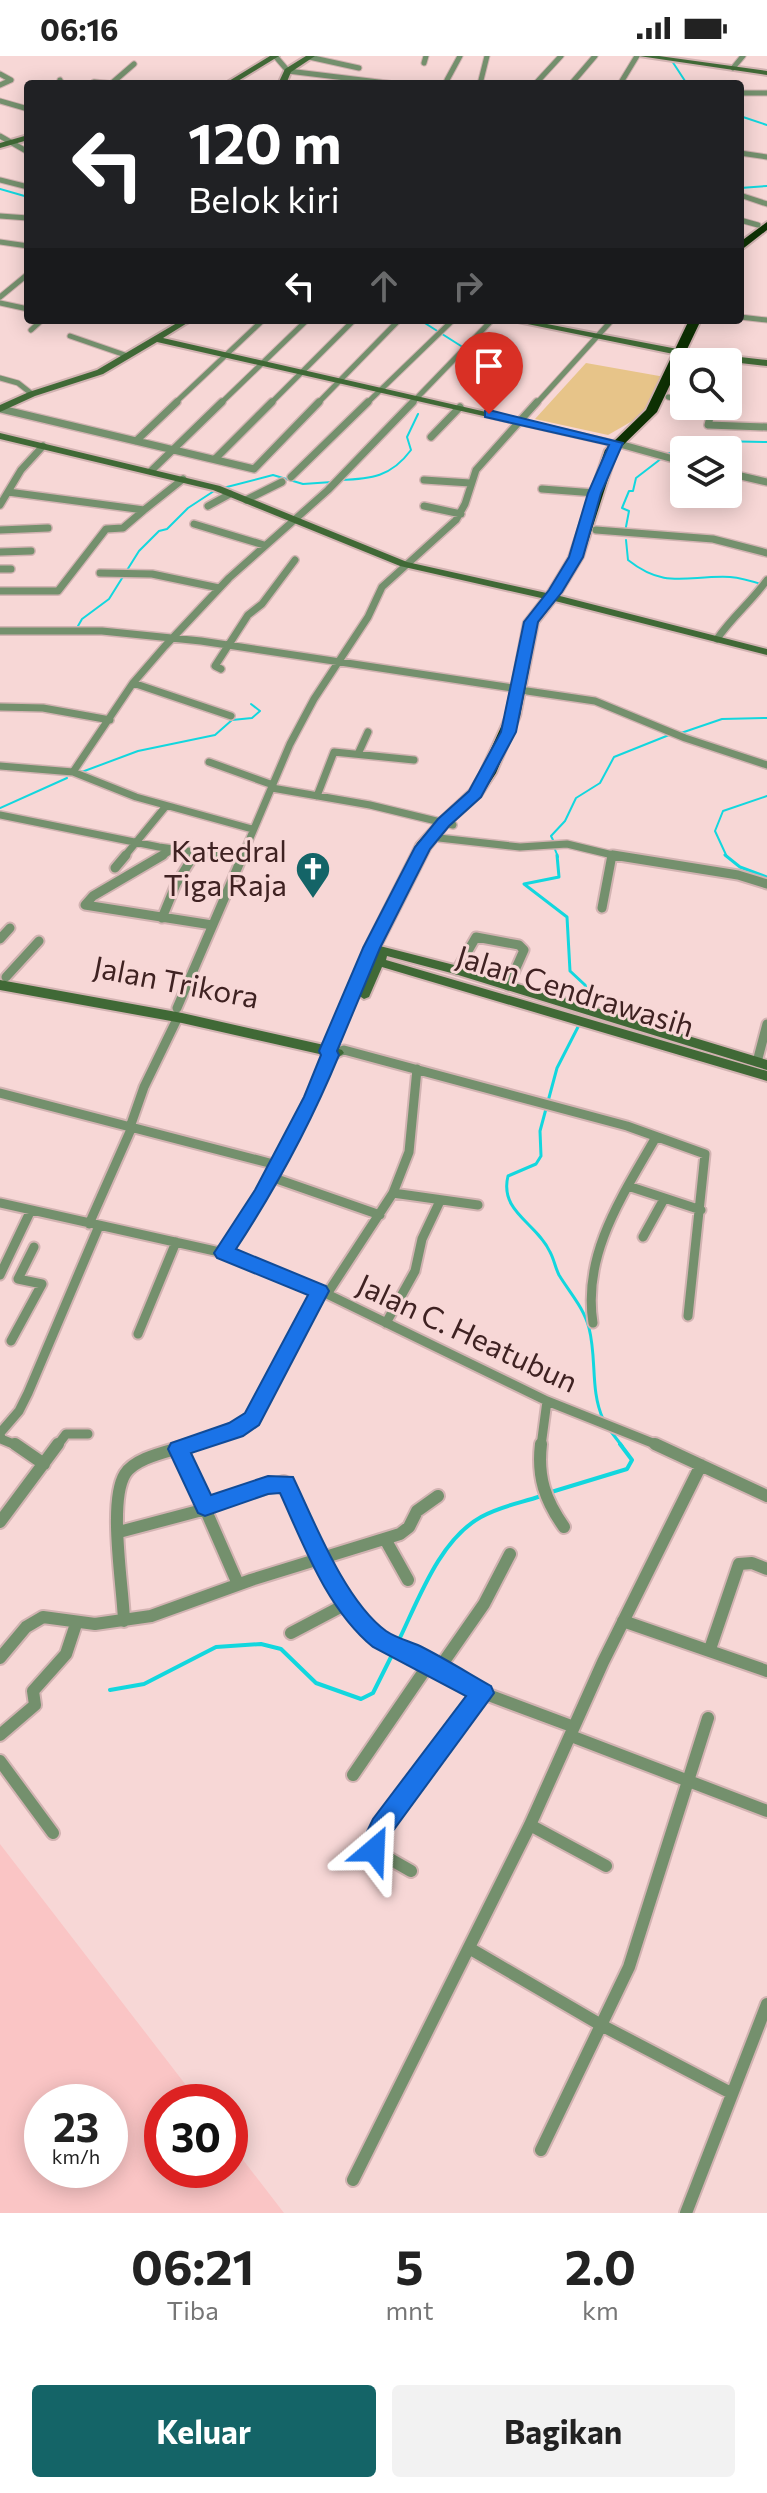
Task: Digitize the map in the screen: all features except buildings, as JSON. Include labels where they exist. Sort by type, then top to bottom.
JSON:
[{"type":"highway","points":[[744,237],[765,224]]},
{"type":"highway","points":[[744,244],[765,224]]},
{"type":"highway","points":[[687,348],[694,324]]},
{"type":"highway","points":[[689,348],[702,324]]},
{"type":"highway","points":[[375,955],[423,847],[479,800],[499,767],[521,720],[523,690],[541,619],[579,550],[595,493],[621,444],[651,412],[670,381]]},
{"type":"highway","points":[[551,599],[576,577],[596,530],[603,496],[621,444],[656,420],[670,392]]},
{"type":"highway","points":[[375,955],[448,824]]},
{"type":"street","points":[[235,80],[275,56],[288,71],[362,80]]},
{"type":"street","points":[[424,63],[426,56]]},
{"type":"street","points":[[447,80],[460,56]]},
{"type":"street","points":[[481,80],[487,56]]},
{"type":"street","points":[[539,80],[561,56]]},
{"type":"street","points":[[574,80],[595,56]]},
{"type":"street","points":[[622,80],[637,56]]},
{"type":"street","points":[[643,56],[767,73]]},
{"type":"street","points":[[733,68],[743,56]]},
{"type":"street","points":[[284,80],[288,71],[310,57],[359,68]]},
{"type":"street","points":[[118,80],[134,64]]},
{"type":"street","points":[[0,74],[11,80],[0,85]]},
{"type":"street","points":[[744,93],[767,93]]},
{"type":"street","points":[[0,101],[24,108]]},
{"type":"street","points":[[0,136],[4,145],[24,151]]},
{"type":"street","points":[[4,145],[24,138]]},
{"type":"street","points":[[744,154],[767,157]]},
{"type":"street","points":[[0,180],[24,186]]},
{"type":"street","points":[[744,196],[767,204]]},
{"type":"street","points":[[0,216],[24,218]]},
{"type":"street","points":[[744,221],[765,224]]},
{"type":"street","points":[[0,242],[24,245]]},
{"type":"street","points":[[24,278],[0,300],[24,308]]},
{"type":"street","points":[[744,317],[767,320]]},
{"type":"street","points":[[31,330],[38,324]]},
{"type":"street","points":[[2,411],[32,394],[85,378],[182,324]]},
{"type":"street","points":[[136,441],[259,324]]},
{"type":"street","points":[[151,471],[303,324]]},
{"type":"street","points":[[215,459],[350,324]]},
{"type":"street","points":[[2,411],[254,469],[395,324]]},
{"type":"street","points":[[291,477],[449,324]]},
{"type":"street","points":[[73,772],[133,683],[219,588],[337,480],[488,324]]},
{"type":"street","points":[[533,324],[670,355]]},
{"type":"street","points":[[44,1464],[13,1443],[1,1439],[0,1433],[24,1402],[94,1225],[144,1087],[298,726],[368,617],[382,587],[461,514],[476,470],[608,324]]},
{"type":"street","points":[[70,336],[128,356]]},
{"type":"street","points":[[154,341],[418,397],[670,458]]},
{"type":"street","points":[[2,411],[108,373],[143,352],[154,341]]},
{"type":"street","points":[[742,361],[767,363]]},
{"type":"street","points":[[0,378],[18,383],[32,394]]},
{"type":"street","points":[[431,437],[460,407]]},
{"type":"street","points":[[708,420],[709,425],[767,427]]},
{"type":"street","points":[[0,436],[183,479],[246,500],[404,564],[717,639],[767,655]]},
{"type":"street","points":[[0,505],[21,470],[43,446]]},
{"type":"street","points":[[742,476],[767,482]]},
{"type":"street","points":[[0,591],[58,591],[106,529],[123,528],[183,479]]},
{"type":"street","points":[[424,480],[470,483]]},
{"type":"street","points":[[246,500],[282,482]]},
{"type":"street","points":[[542,489],[595,493]]},
{"type":"street","points":[[8,492],[144,510]]},
{"type":"street","points":[[208,506],[230,494]]},
{"type":"street","points":[[424,506],[461,514]]},
{"type":"street","points":[[194,524],[264,545]]},
{"type":"street","points":[[0,530],[48,528]]},
{"type":"street","points":[[596,530],[713,539],[767,553]]},
{"type":"street","points":[[0,552],[31,551]]},
{"type":"street","points":[[221,669],[215,666],[248,615],[262,604],[295,560]]},
{"type":"street","points":[[0,569],[11,569]]},
{"type":"street","points":[[100,573],[152,574],[219,588]]},
{"type":"street","points":[[717,639],[733,616],[745,610],[765,582]]},
{"type":"street","points":[[551,599],[767,655]]},
{"type":"street","points":[[0,631],[102,631],[173,638],[595,701],[685,738],[767,765]]},
{"type":"street","points":[[133,683],[231,716]]},
{"type":"street","points":[[0,707],[43,708],[110,720]]},
{"type":"street","points":[[358,754],[368,732]]},
{"type":"street","points":[[317,796],[332,753],[414,760]]},
{"type":"street","points":[[209,762],[272,787],[448,824]]},
{"type":"street","points":[[0,766],[73,772],[166,806],[252,829]]},
{"type":"street","points":[[115,868],[166,806]]},
{"type":"street","points":[[0,815],[137,843],[241,858]]},
{"type":"street","points":[[439,838],[520,847],[567,844],[643,862],[738,875],[767,884]]},
{"type":"street","points":[[173,849],[93,896],[85,905],[212,925]]},
{"type":"street","points":[[162,918],[176,884],[195,853]]},
{"type":"street","points":[[602,908],[612,855]]},
{"type":"street","points":[[0,939],[10,928]]},
{"type":"street","points":[[457,970],[476,937],[519,945],[524,950],[508,986]]},
{"type":"street","points":[[2,979],[39,941]]},
{"type":"street","points":[[224,1253],[271,1177],[313,1097],[375,955]]},
{"type":"street","name":"Jalan Cendrawasih","points":[[375,955],[457,970],[508,986],[528,998]]},
{"type":"street","name":"Jalan Cendrawasih","points":[[375,955],[528,998],[767,1076]]},
{"type":"street","name":"Jalan Trikora","points":[[2,979],[178,1013],[335,1049]]},
{"type":"street","points":[[762,1064],[767,1024]]},
{"type":"street","name":"Jalan Cendrawasih","points":[[662,1040],[762,1064]]},
{"type":"street","points":[[335,1049],[417,1069],[656,1137],[705,1154],[688,1316]]},
{"type":"street","points":[[124,1621],[116,1507],[125,1473],[133,1465],[236,1429],[252,1419],[323,1293],[393,1193],[409,1152],[417,1069]]},
{"type":"street","points":[[0,1093],[277,1165]]},
{"type":"street","points":[[593,1323],[587,1301],[588,1289],[603,1237],[656,1137]]},
{"type":"street","points":[[271,1177],[380,1215]]},
{"type":"street","points":[[628,1186],[701,1210]]},
{"type":"street","points":[[393,1193],[478,1205]]},
{"type":"street","points":[[643,1237],[664,1199]]},
{"type":"street","points":[[386,1323],[411,1279],[424,1248],[422,1239],[440,1201]]},
{"type":"street","name":"Jalan C. Heatubun","points":[[0,1203],[224,1253],[323,1293],[547,1401],[629,1432],[767,1496]]},
{"type":"street","points":[[0,1275],[31,1210]]},
{"type":"street","points":[[138,1334],[176,1242]]},
{"type":"street","points":[[11,1341],[42,1284],[18,1279],[34,1247]]},
{"type":"street","points":[[547,1401],[539,1485],[545,1500],[564,1527]]},
{"type":"street","points":[[0,1522],[66,1434],[88,1434]]},
{"type":"street","points":[[179,1449],[238,1584]]},
{"type":"street","points":[[353,2180],[530,1825],[623,1621],[701,1465]]},
{"type":"street","points":[[119,1532],[284,1482],[321,1558],[348,1603],[376,1637],[483,1693],[767,1811]]},
{"type":"street","points":[[2,1649],[36,1619],[49,1617],[76,1624],[124,1621],[167,1611],[238,1584],[385,1539],[406,1530],[417,1511],[438,1496]]},
{"type":"street","points":[[385,1539],[408,1580]]},
{"type":"street","points":[[353,1775],[484,1604],[510,1554]]},
{"type":"street","points":[[710,1649],[739,1564],[752,1563],[767,1569]]},
{"type":"street","points":[[291,1633],[348,1603]]},
{"type":"street","points":[[623,1621],[767,1671]]},
{"type":"street","points":[[0,1735],[35,1705],[33,1691],[66,1654],[76,1624]]},
{"type":"street","points":[[411,1871],[374,1850],[375,1837],[457,1722],[483,1693]]},
{"type":"street","points":[[541,2150],[641,1935],[686,1779],[708,1718]]},
{"type":"street","points":[[0,1761],[53,1833]]},
{"type":"street","points":[[530,1825],[606,1866]]},
{"type":"street","points":[[469,1948],[601,2025],[731,2093]]},
{"type":"street","points":[[686,2213],[767,2004]]},
{"type":"shaded area","points":[[586,363],[665,377],[648,412],[608,435],[535,419]]},
{"type":"shaded area","points":[[0,1844],[185,2084],[144,2084],[144,2188],[248,2188],[248,2166],[284,2213],[0,2213]]},
{"type":"waterway","points":[[672,61],[684,80]]},
{"type":"waterway","points":[[744,117],[767,125]]},
{"type":"waterway","points":[[744,188],[767,186]]},
{"type":"waterway","points":[[0,189],[24,196]]},
{"type":"waterway","points":[[426,324],[461,346]]},
{"type":"waterway","points":[[340,480],[380,475],[396,466],[411,450],[407,437],[418,414]]},
{"type":"waterway","points":[[667,454],[716,441],[767,442]]},
{"type":"waterway","points":[[625,532],[629,511],[622,508],[629,491],[633,491],[636,478],[662,458]]},
{"type":"waterway","points":[[223,488],[273,475],[303,484],[332,482]]},
{"type":"waterway","points":[[78,626],[82,619],[109,599],[139,551],[159,531],[167,529],[188,508],[214,491]]},
{"type":"waterway","points":[[626,540],[628,560],[654,575],[677,579],[730,577],[767,586]]},
{"type":"waterway","points":[[79,773],[138,751],[215,735],[232,720],[252,718],[260,711],[251,704]]},
{"type":"waterway","points":[[681,733],[722,719],[767,718]]},
{"type":"waterway","points":[[553,840],[551,836],[565,821],[576,798],[600,783],[614,757],[669,735]]},
{"type":"waterway","points":[[0,808],[67,778]]},
{"type":"waterway","points":[[727,856],[715,831],[723,811],[767,796]]},
{"type":"waterway","points":[[554,847],[558,857]]},
{"type":"waterway","points":[[557,855],[559,877],[524,884],[567,917],[570,971],[585,985],[590,1002],[582,1018]]},
{"type":"waterway","points":[[727,856],[740,867],[767,877]]},
{"type":"waterway","points":[[579,1025],[557,1068],[540,1131],[541,1156],[536,1164],[508,1176],[507,1188],[514,1208],[544,1242],[559,1275],[587,1321],[596,1397],[603,1419]]},
{"type":"waterway","points":[[609,1429],[622,1446]]},
{"type":"waterway","points":[[548,1493],[627,1469],[632,1460],[620,1444]]},
{"type":"waterway","points":[[398,1642],[431,1573],[453,1540],[488,1513],[541,1496]]},
{"type":"waterway","points":[[110,1690],[144,1684],[216,1647],[261,1644],[281,1649],[316,1683],[361,1699],[373,1693],[395,1649]]},
{"type":"place","name":"Katedral Tiga Raja","points":[[313,900]]},
{"type":"route","points":[[374,1850],[375,1837],[457,1722],[483,1693],[381,1640],[369,1630],[341,1593],[321,1558],[286,1483],[268,1485],[205,1506],[179,1449],[236,1429],[252,1419],[319,1291],[224,1253],[262,1195],[313,1097],[330,1055],[328,1051],[372,948],[423,847],[444,822],[476,793],[508,732],[531,622],[555,592],[576,557],[595,493],[616,443],[489,414]]}]
